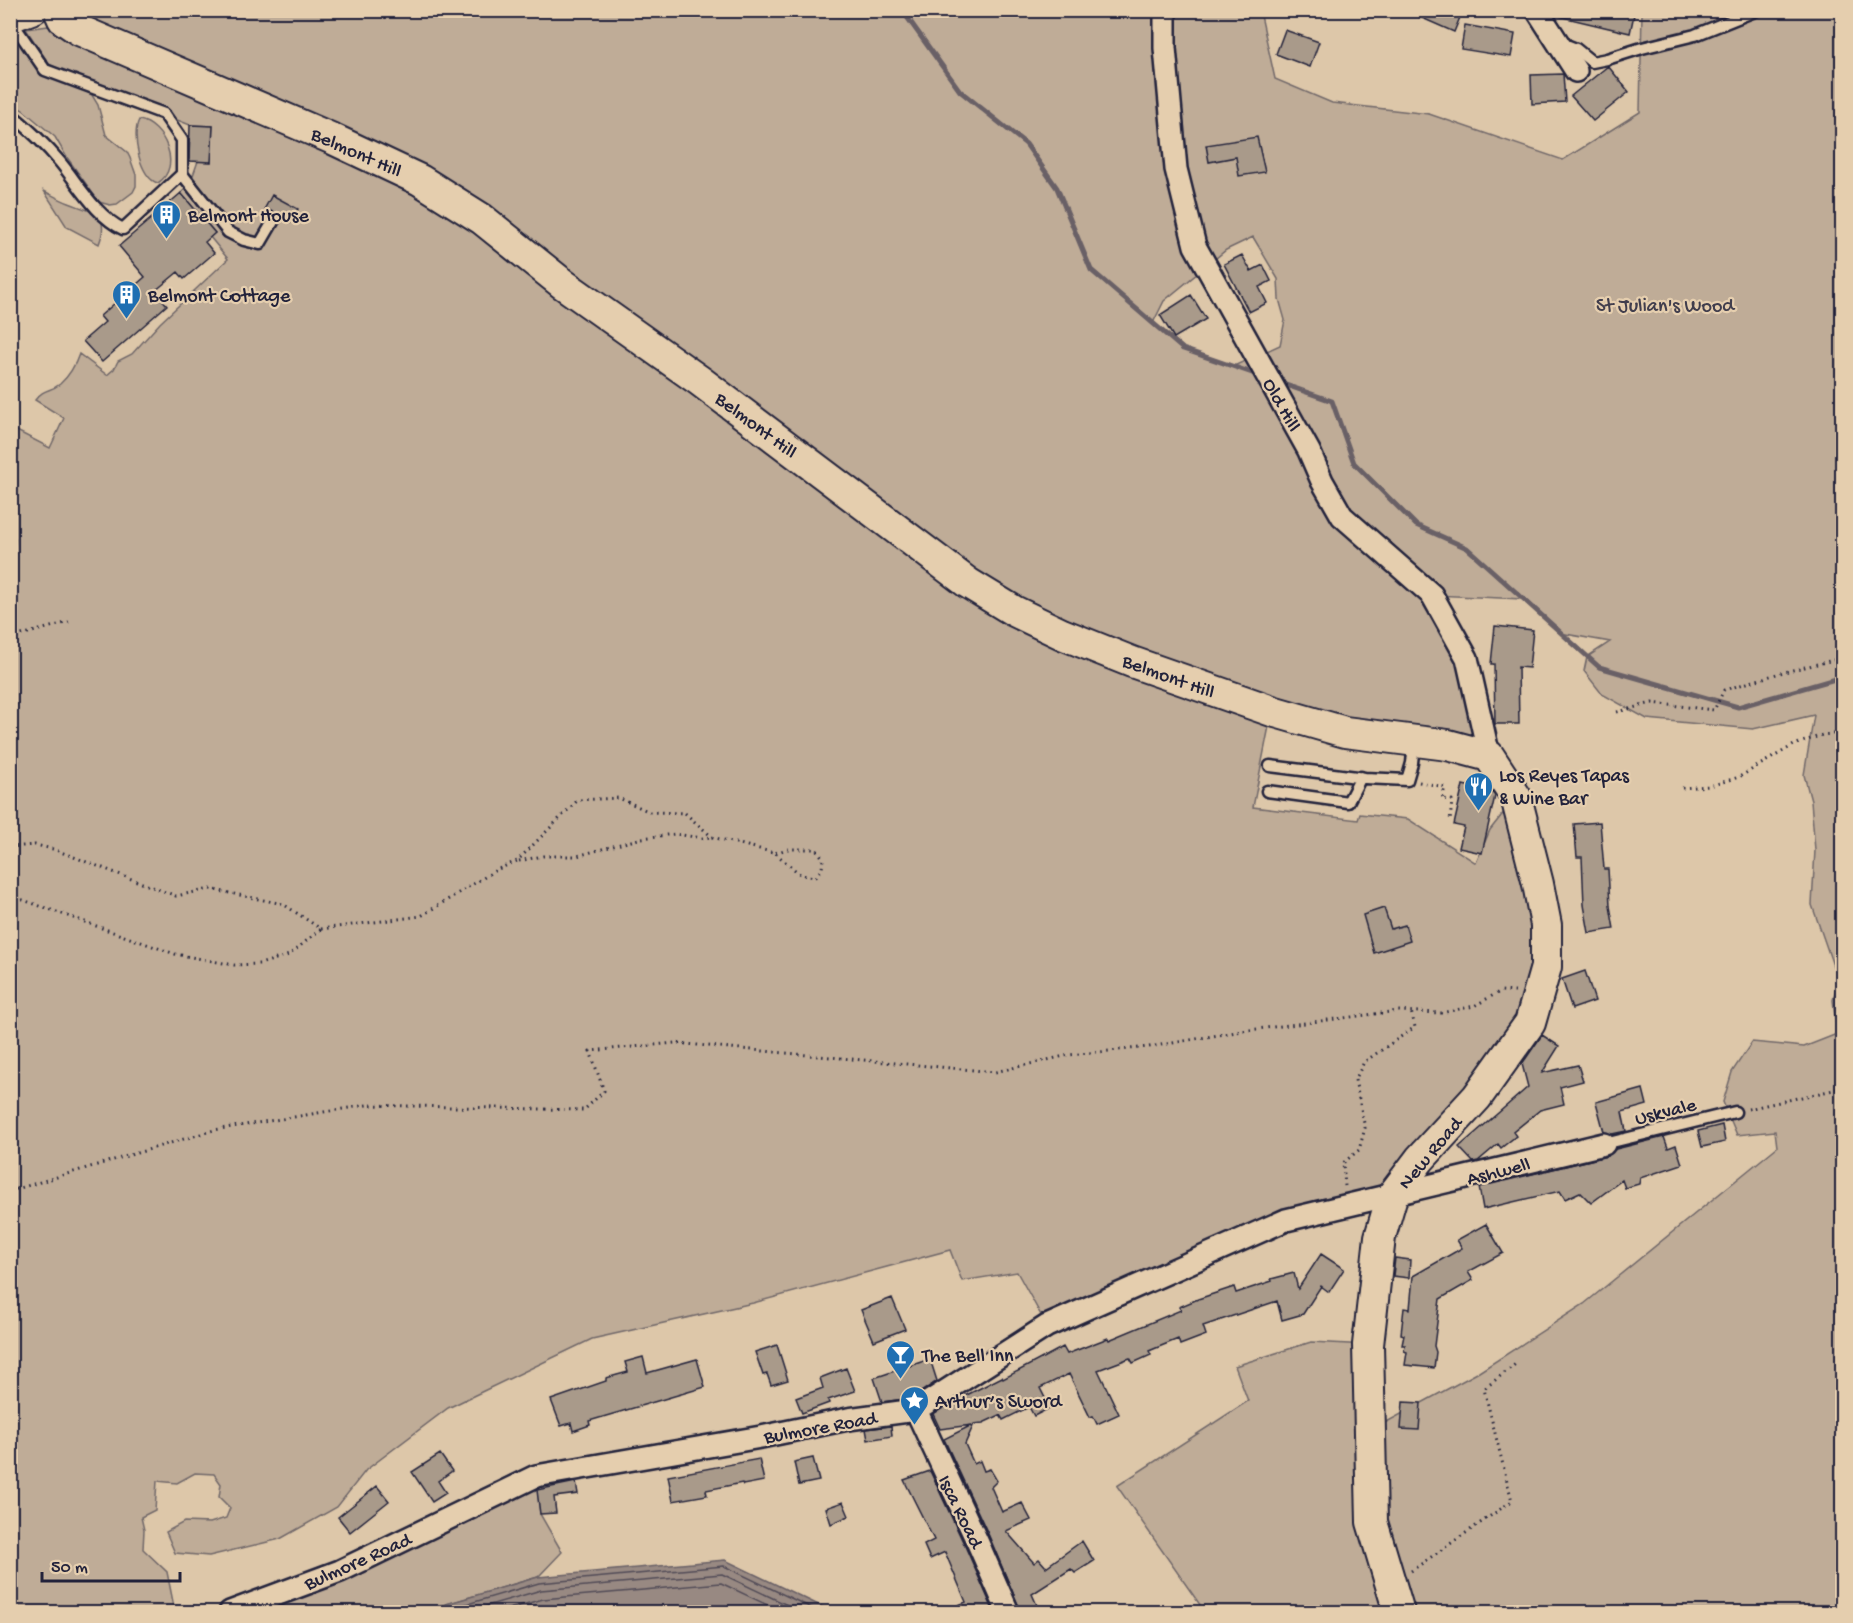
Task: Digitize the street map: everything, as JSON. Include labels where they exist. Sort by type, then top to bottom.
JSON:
[{"type":"main road","name":"Belmont Hill","points":[[59,10],[63,19],[79,30],[333,139],[429,185],[482,219],[563,284],[700,381],[968,583],[1014,611],[1062,634],[1132,662],[1272,711],[1345,732],[1448,745],[1490,756]]},
{"type":"main road","name":"New Road","points":[[1398,1612],[1372,1521],[1368,1356],[1380,1237],[1392,1196],[1420,1159],[1477,1096],[1530,1023],[1546,967],[1546,925],[1516,796],[1490,756]]},
{"type":"street","points":[[10,19],[34,10]]},
{"type":"street","name":"Old Hill","points":[[1165,10],[1165,48],[1176,169],[1195,246],[1309,451],[1322,481],[1342,516],[1432,595],[1467,658],[1490,756]]},
{"type":"street","points":[[1537,10],[1576,71]]},
{"type":"street","name":"Ashwell","points":[[1392,1196],[1604,1144]]},
{"type":"street","name":"Bulmore Road","points":[[230,1612],[340,1571],[536,1476],[761,1437],[848,1419],[916,1410],[1047,1326],[1286,1220],[1392,1196]]},
{"type":"street","name":"Isca Road","points":[[916,1410],[1008,1612]]},
{"type":"lane","points":[[1559,42],[1576,49],[1592,62],[1695,35],[1757,10]]},
{"type":"lane","points":[[10,19],[45,69],[164,114],[182,140],[182,174],[228,232],[244,240],[260,244],[274,220]]},
{"type":"lane","points":[[10,113],[27,127],[59,161],[110,223],[123,229],[182,174]]},
{"type":"lane","points":[[1270,766],[1407,780],[1412,763],[1414,740]]},
{"type":"lane","points":[[1267,791],[1348,802],[1361,777]]},
{"type":"lane","name":"Uskvale","points":[[1604,1144],[1735,1112]]},
{"type":"path","points":[[10,638],[69,622]]},
{"type":"path","points":[[1617,712],[1652,703],[1714,710],[1724,690],[1842,658]]},
{"type":"path","points":[[1682,788],[1710,786],[1739,777],[1794,745],[1822,735],[1842,733]]},
{"type":"path","points":[[1407,780],[1445,787],[1442,799],[1452,800],[1450,822]]},
{"type":"path","points":[[517,861],[578,800],[619,798],[650,812],[685,813],[712,837]]},
{"type":"path","points":[[10,901],[22,900],[175,954],[234,965],[260,964],[289,954],[321,929],[421,916],[496,870],[517,861],[543,856],[577,856],[642,838],[675,834],[702,838],[712,837],[775,853],[801,875],[816,876],[822,869],[823,858],[816,849],[788,849],[775,853]]},
{"type":"path","points":[[10,847],[35,845],[53,849],[176,896],[210,889],[283,904],[321,929]]},
{"type":"path","points":[[10,1191],[214,1130],[367,1105],[584,1110],[604,1091],[590,1051],[675,1043],[995,1072],[1069,1055],[1149,1047],[1242,1031],[1398,1011],[1441,1013],[1474,1006],[1501,991],[1538,995]]},
{"type":"path","points":[[1355,1204],[1344,1184],[1343,1163],[1359,1150],[1365,1128],[1355,1080],[1364,1062],[1415,1027],[1411,1011]]},
{"type":"path","points":[[1735,1112],[1842,1088]]},
{"type":"path","points":[[1426,1561],[1512,1501],[1484,1389],[1518,1362]]},
{"type":"green space","name":"St Julian's Wood","points":[[72,11],[1260,11],[1275,79],[1332,103],[1429,114],[1563,160],[1640,112],[1642,11],[1842,11],[1842,1612],[1205,1612],[1117,1486],[1248,1401],[1235,1366],[1311,1342],[1368,1345],[1370,1431],[1479,1372],[1584,1304],[1777,1147],[1775,1131],[1737,1135],[1723,1102],[1732,1072],[1752,1042],[1804,1047],[1837,1034],[1833,1000],[1838,980],[1812,905],[1815,850],[1811,801],[1804,775],[1814,715],[1753,729],[1647,719],[1602,694],[1584,671],[1587,657],[1610,642],[1560,633],[1523,599],[1433,595],[1467,658],[1489,756],[1272,711],[1253,807],[1358,820],[1360,814],[1408,819],[1476,863],[1490,830],[1516,797],[1538,884],[1530,1023],[1392,1196],[1286,1220],[1047,1326],[1017,1272],[962,1281],[950,1250],[753,1303],[592,1339],[448,1408],[366,1470],[337,1507],[280,1539],[209,1556],[175,1553],[166,1532],[184,1522],[210,1523],[226,1518],[230,1508],[219,1497],[221,1484],[214,1474],[195,1473],[177,1483],[157,1481],[155,1510],[141,1517],[144,1530],[143,1549],[167,1572],[175,1612],[11,1612],[10,551],[14,549],[15,539],[11,539],[11,428],[50,448],[64,418],[35,400],[38,396],[64,381],[79,354],[107,375],[118,361],[132,354],[160,323],[228,259],[210,237],[215,233],[181,193],[190,184],[198,161],[211,162],[213,126],[190,125],[116,96],[49,64],[26,29],[48,26],[92,49],[482,219]],"holes":[[[1253,237],[1278,279],[1279,299],[1285,320],[1280,345],[1234,366],[1183,349],[1153,323],[1164,301],[1226,250]]]},
{"type":"green space","points":[[10,32],[34,62],[92,95],[98,105],[106,135],[127,152],[136,175],[136,186],[133,192],[117,204],[99,202],[55,137],[11,103]]},
{"type":"green space","points":[[139,120],[156,129],[163,137],[167,147],[170,157],[169,167],[165,176],[158,183],[146,174],[139,156],[136,136]]},
{"type":"green space","points":[[44,191],[97,215],[102,226],[99,244],[67,227]]},
{"type":"green space","points":[[536,1476],[540,1514],[562,1552],[538,1577],[419,1612],[230,1612]]},
{"type":"water","points":[[725,1560],[833,1612],[419,1612],[538,1577]]},
{"type":"building","points":[[1404,10],[1463,10],[1454,32]]},
{"type":"building","points":[[1559,10],[1635,10],[1630,33],[1558,16]]},
{"type":"building","points":[[1465,25],[1515,34],[1511,57],[1461,49]]},
{"type":"building","points":[[1285,30],[1319,42],[1310,67],[1276,54]]},
{"type":"building","points":[[1608,66],[1629,92],[1593,121],[1571,96]]},
{"type":"building","points":[[1563,74],[1565,102],[1532,104],[1531,75]]},
{"type":"building","points":[[190,125],[213,126],[211,162],[189,161]]},
{"type":"building","points":[[1257,137],[1265,172],[1239,176],[1236,157],[1209,162],[1206,145]]},
{"type":"building","name":"Belmont House","points":[[181,193],[215,233],[205,242],[214,253],[184,279],[178,272],[155,291],[167,305],[102,362],[83,341],[105,322],[100,316],[145,277],[119,246]]},
{"type":"building","points":[[272,195],[298,209],[291,222],[265,208]]},
{"type":"building","points":[[1242,255],[1251,271],[1263,265],[1271,281],[1259,287],[1267,303],[1249,312],[1224,264]]},
{"type":"building","points":[[1191,295],[1206,319],[1174,338],[1160,315]]},
{"type":"building","points":[[1495,626],[1533,630],[1529,668],[1518,667],[1519,724],[1495,724],[1494,664],[1491,664]]},
{"type":"building","points":[[1463,785],[1492,792],[1495,796],[1482,853],[1459,848],[1464,827],[1454,825]]},
{"type":"building","points":[[1600,822],[1604,869],[1608,869],[1614,929],[1589,933],[1584,905],[1582,857],[1577,857],[1574,824]]},
{"type":"building","points":[[1384,908],[1391,929],[1405,925],[1410,941],[1374,953],[1363,915]]},
{"type":"building","points":[[1585,971],[1595,1001],[1572,1009],[1562,979]]},
{"type":"building","points":[[1542,1035],[1559,1046],[1542,1073],[1578,1065],[1583,1081],[1560,1087],[1564,1104],[1540,1110],[1513,1132],[1516,1136],[1501,1148],[1498,1144],[1478,1161],[1473,1162],[1459,1147],[1528,1087],[1522,1064]]},
{"type":"building","points":[[1643,1089],[1647,1105],[1622,1112],[1626,1131],[1612,1134],[1604,1132],[1596,1102]]},
{"type":"building","points":[[1722,1125],[1725,1142],[1702,1147],[1698,1131]]},
{"type":"building","points":[[1664,1137],[1668,1148],[1676,1145],[1682,1164],[1640,1178],[1639,1184],[1625,1188],[1622,1180],[1591,1203],[1580,1192],[1565,1199],[1560,1191],[1483,1209],[1479,1187],[1607,1156],[1616,1149]]},
{"type":"building","points":[[1486,1224],[1503,1253],[1468,1272],[1473,1280],[1440,1299],[1434,1346],[1436,1352],[1434,1368],[1405,1365],[1407,1352],[1404,1351],[1405,1345],[1402,1345],[1404,1335],[1401,1334],[1404,1308],[1410,1309],[1413,1276],[1462,1248],[1457,1240]]},
{"type":"building","points":[[1321,1254],[1344,1269],[1329,1292],[1321,1286],[1303,1314],[1282,1320],[1277,1301],[1203,1326],[1206,1335],[1180,1345],[1178,1339],[1149,1351],[1151,1355],[1133,1363],[1130,1358],[1098,1370],[1119,1414],[1097,1424],[1093,1416],[1090,1417],[1069,1374],[1040,1388],[1050,1408],[1034,1416],[1029,1407],[1003,1420],[1000,1415],[983,1423],[974,1424],[965,1444],[974,1464],[980,1461],[984,1471],[990,1469],[997,1481],[991,1487],[1002,1512],[1022,1503],[1031,1520],[1006,1531],[1034,1563],[1039,1559],[1046,1567],[1082,1541],[1094,1561],[1075,1573],[1071,1569],[1032,1594],[1040,1612],[1021,1612],[944,1439],[972,1425],[940,1429],[933,1414],[1063,1347],[1067,1354],[1108,1338],[1109,1340],[1181,1310],[1179,1307],[1198,1299],[1234,1287],[1236,1293],[1272,1281],[1271,1279],[1294,1273],[1298,1289]]},
{"type":"building","points":[[1395,1258],[1410,1260],[1409,1278],[1393,1276]]},
{"type":"building","points":[[892,1298],[905,1329],[874,1341],[861,1310]]},
{"type":"building","points":[[777,1345],[788,1380],[771,1385],[767,1374],[763,1375],[755,1352]]},
{"type":"building","points":[[643,1357],[647,1373],[697,1359],[705,1387],[589,1421],[590,1425],[573,1431],[571,1423],[561,1426],[551,1400],[606,1381],[606,1378],[628,1372],[625,1362]]},
{"type":"building","points":[[930,1359],[937,1381],[912,1398],[882,1402],[874,1378]]},
{"type":"building","points":[[846,1368],[855,1391],[828,1400],[829,1403],[802,1413],[796,1398],[823,1388],[820,1378]]},
{"type":"building","points":[[1403,1402],[1421,1403],[1419,1430],[1401,1429]]},
{"type":"building","points":[[891,1426],[892,1436],[868,1440],[866,1429]]},
{"type":"building","points":[[440,1454],[452,1471],[438,1481],[446,1493],[432,1502],[412,1472]]},
{"type":"building","points":[[813,1458],[819,1481],[799,1485],[794,1462]]},
{"type":"building","points":[[759,1459],[764,1481],[706,1490],[707,1495],[673,1501],[668,1476]]},
{"type":"building","points":[[930,1471],[994,1612],[941,1612],[966,1602],[945,1552],[930,1559],[924,1545],[934,1540],[904,1480]]},
{"type":"building","points":[[576,1482],[578,1494],[554,1497],[556,1513],[540,1514],[537,1490]]},
{"type":"building","points":[[377,1486],[389,1501],[350,1532],[338,1517]]},
{"type":"building","points":[[843,1502],[849,1516],[831,1524],[826,1508]]},
{"type":"waterway","points":[[902,10],[960,91],[1026,144],[1057,188],[1091,270],[1183,349],[1255,374]]},
{"type":"waterway","points":[[1283,384],[1332,401],[1354,463],[1416,525],[1467,548],[1599,667],[1738,707],[1842,677]]},
{"type":"place","name":"Belmont House","points":[[167,240]]},
{"type":"place","name":"Belmont Cottage","points":[[127,320]]},
{"type":"place","name":"Los Reyes Tapas & Wine Bar","points":[[1478,812]]},
{"type":"place","name":"The Bell Inn","points":[[901,1380]]},
{"type":"place","name":"Arthur’s Sword","points":[[914,1426]]}]
